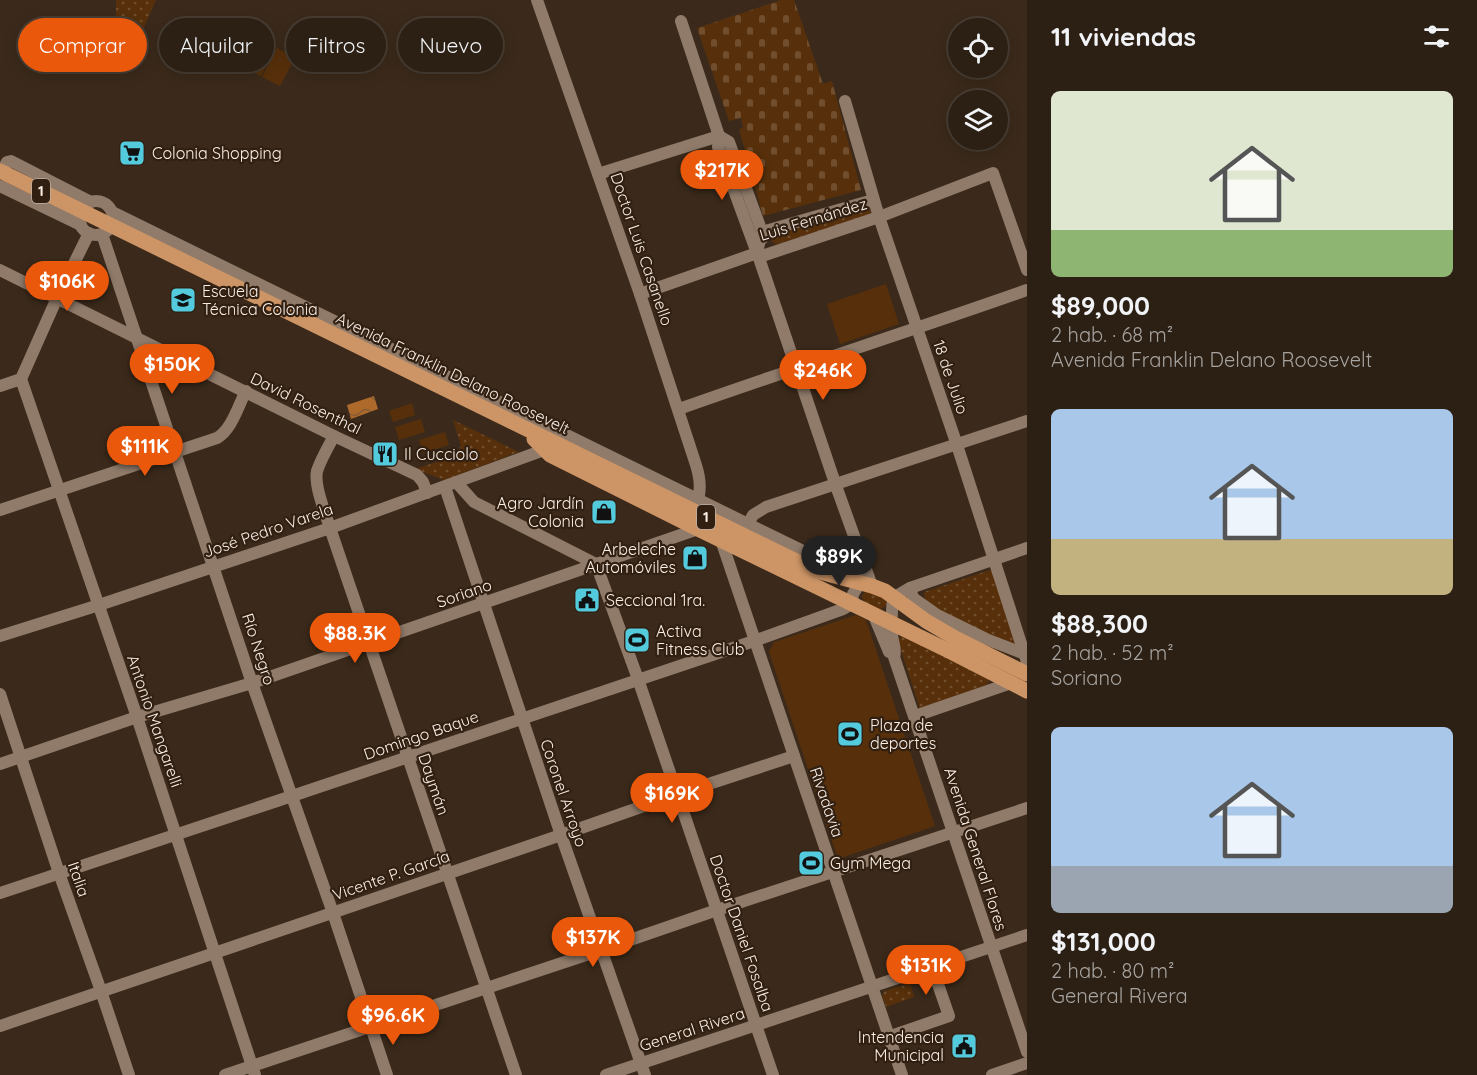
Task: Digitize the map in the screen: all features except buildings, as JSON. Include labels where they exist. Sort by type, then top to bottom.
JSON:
[{"type":"main road","name":"Avenida Franklin Delano Roosevelt","points":[[2,172],[95,220],[188,257],[230,277],[554,446],[742,536],[820,572],[864,583],[885,591],[893,598]]},
{"type":"main road","name":"Avenida Franklin Delano Roosevelt","points":[[691,510],[698,529],[721,540],[742,536],[874,616]]},
{"type":"main road","name":"1","points":[[893,598],[955,638],[1027,674]]},
{"type":"main road","name":"1","points":[[874,616],[1026,689]]},
{"type":"street","name":"Doctor Luis Casanello","points":[[537,0],[640,294],[700,480],[701,491],[691,510]]},
{"type":"street","points":[[681,21],[719,136],[717,147],[761,256],[796,368],[859,550],[864,583],[853,594],[852,604]]},
{"type":"street","name":"18 de Julio","points":[[845,101],[873,200],[957,445],[1026,658]]},
{"type":"street","points":[[598,174],[719,136],[729,142],[762,232],[761,256]]},
{"type":"street","name":"Luis Fernández","points":[[640,294],[879,217],[993,173],[1027,270]]},
{"type":"street","points":[[762,232],[873,200]]},
{"type":"street","points":[[0,387],[21,379],[95,220]]},
{"type":"street","name":"Río Negro","points":[[95,220],[387,1075]]},
{"type":"street","name":"David Rosenthal","points":[[0,270],[417,475],[423,482],[427,493]]},
{"type":"street","points":[[230,277],[554,446],[691,510]]},
{"type":"street","points":[[678,409],[1027,290]]},
{"type":"street","name":"Antonio Mangarelli","points":[[21,379],[137,717],[254,1071]]},
{"type":"street","points":[[0,510],[222,435],[229,426],[246,391]]},
{"type":"street","points":[[742,536],[753,515],[760,510],[835,483],[1027,421]]},
{"type":"street","name":"Daymán","points":[[334,436],[318,468],[316,477],[318,490],[516,1075]]},
{"type":"street","name":"José Pedro Varela","points":[[0,636],[330,528],[554,446]]},
{"type":"street","points":[[450,484],[474,502],[596,564]]},
{"type":"street","name":"Coronel Arroyo","points":[[450,484],[457,521],[521,718],[643,1069]]},
{"type":"street","points":[[457,521],[461,506],[474,502]]},
{"type":"street","name":"Soriano","points":[[0,764],[137,717],[252,683],[698,529]]},
{"type":"street","name":"Rivadavia","points":[[721,540],[902,1075]]},
{"type":"street","points":[[893,598],[910,588],[1027,548]]},
{"type":"street","name":"Doctor Daniel Fosalba","points":[[596,564],[678,794],[773,1075]]},
{"type":"street","points":[[910,588],[913,598],[937,615],[1026,658]]},
{"type":"street","name":"Avenida General Flores","points":[[893,598],[891,624],[896,652],[894,657]]},
{"type":"street","name":"Domingo Baque","points":[[0,892],[754,641],[852,604]]},
{"type":"street","name":"Avenida General Flores","points":[[874,616],[888,651],[894,657],[915,716],[1027,1052]]},
{"type":"street","points":[[915,716],[1011,683]]},
{"type":"street","name":"Italia","points":[[0,694],[129,1075]]},
{"type":"street","name":"Vicente P. García","points":[[0,1026],[794,756]]},
{"type":"street","points":[[225,1075],[254,1071],[371,1026],[717,909],[1027,808]]},
{"type":"street","name":"General Rivera","points":[[606,1075],[643,1069],[756,1026],[1027,935]]},
{"type":"street","points":[[888,1036],[949,1016],[932,967]]},
{"type":"street","points":[[992,1075],[1027,1063]]},
{"type":"green space","points":[[116,0],[156,0],[147,20],[147,18],[116,18]]},
{"type":"green space","points":[[781,0],[794,0],[823,84],[832,81],[861,190],[763,216],[739,129],[743,128],[741,118],[729,121],[697,28]]},
{"type":"green space","points":[[277,48],[286,53],[288,72],[280,86],[262,77],[265,72],[274,72],[274,54]]},
{"type":"green space","points":[[866,207],[870,209],[871,214],[778,244],[771,240],[772,234]]},
{"type":"green space","points":[[886,284],[899,324],[840,344],[827,304]]},
{"type":"green space","points":[[412,403],[415,415],[393,422],[389,411]]},
{"type":"green space","points":[[421,419],[425,432],[399,440],[395,427]]},
{"type":"green space","points":[[453,420],[519,452],[444,480],[415,469],[452,457],[461,446]]},
{"type":"green space","points":[[445,432],[449,445],[423,453],[419,440]]},
{"type":"green space","points":[[993,569],[1016,642],[1011,647],[926,604],[924,592]]},
{"type":"green space","points":[[868,591],[885,599],[887,604],[880,609],[869,606],[862,596]]},
{"type":"green space","name":"Plaza de deportes","points":[[856,615],[866,620],[935,826],[838,859],[769,652],[774,642]]},
{"type":"green space","points":[[903,636],[986,676],[989,682],[920,709],[898,641]]},
{"type":"green space","points":[[910,983],[914,997],[886,1007],[882,995],[885,991]]},
{"type":"water","points":[[374,396],[378,409],[351,419],[347,405]]},
{"type":"place","name":"Colonia Shopping","points":[[132,153]]},
{"type":"place","name":"Escuela Técnica Colonia","points":[[183,300]]},
{"type":"place","name":"Il Cucciolo","points":[[385,454]]},
{"type":"place","name":"Agro Jardín Colonia","points":[[604,512]]},
{"type":"place","name":"Arbeleche Automóviles","points":[[695,558]]},
{"type":"place","name":"Seccional 1ra.","points":[[587,600]]},
{"type":"place","name":"Activa Fitness Club","points":[[637,640]]},
{"type":"place","name":"Plaza de deportes","points":[[850,734]]},
{"type":"place","name":"Gym Mega","points":[[811,863]]},
{"type":"place","name":"Intendencia Municipal","points":[[964,1046]]}]
